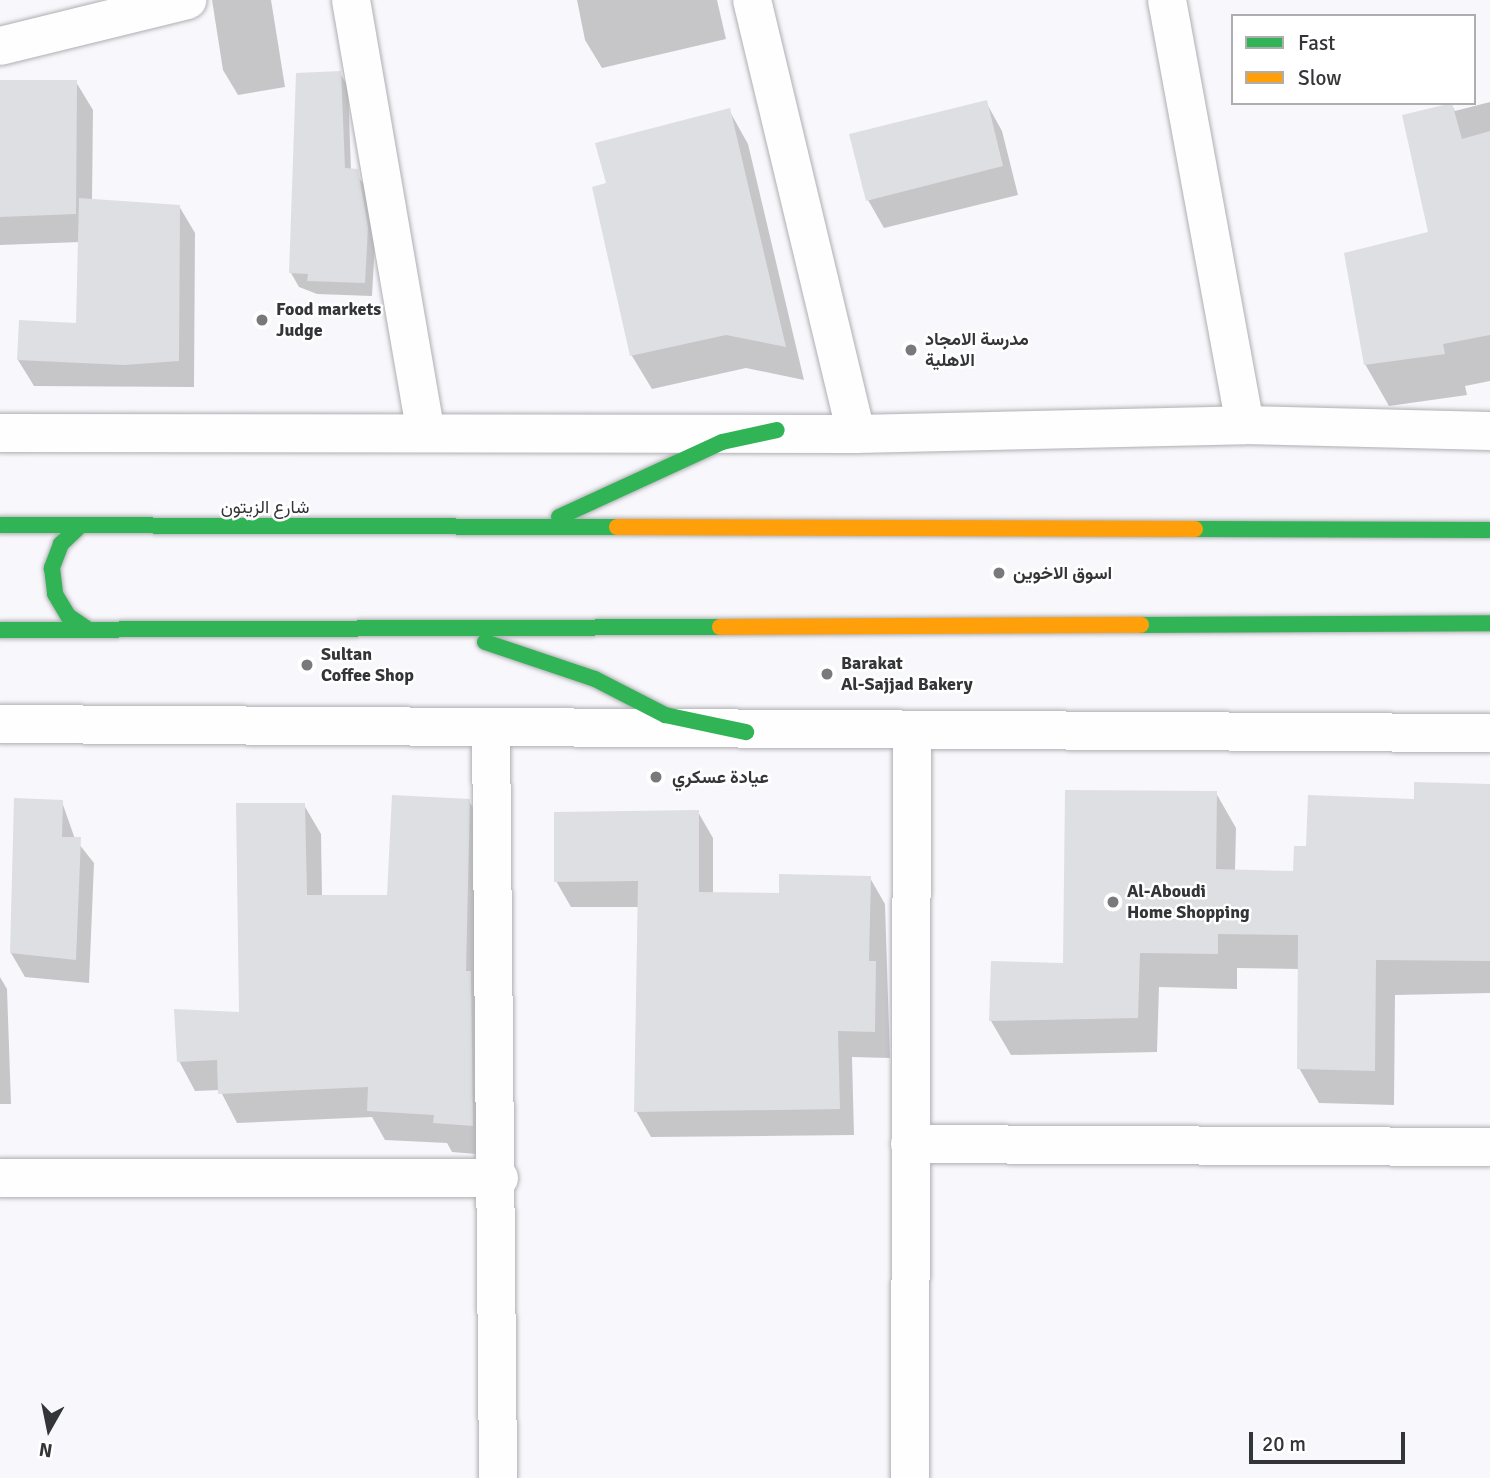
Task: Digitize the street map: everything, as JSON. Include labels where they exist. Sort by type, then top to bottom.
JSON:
[{"type":"main road","points":[[530,524],[578,512],[722,442],[777,430]]},
{"type":"main road","points":[[530,524],[1490,530]]},
{"type":"main road","name":"شارع الزيتون","points":[[0,525],[79,527],[530,524]]},
{"type":"main road","points":[[79,527],[61,544],[53,581],[68,616],[89,630]]},
{"type":"main road","points":[[0,630],[1490,623]]},
{"type":"main road","points":[[404,629],[510,646],[665,715],[746,732]]},
{"type":"street","points":[[0,46],[148,4],[187,0]]},
{"type":"street","points":[[351,0],[425,430]]},
{"type":"street","points":[[752,0],[856,434]]},
{"type":"street","points":[[1167,0],[1245,425]]},
{"type":"street","points":[[0,433],[777,430],[856,434],[1245,425],[1490,431]]},
{"type":"street","points":[[0,724],[746,732],[1490,733]]},
{"type":"street","points":[[491,729],[499,1178],[498,1478]]},
{"type":"street","points":[[910,1478],[912,732]]},
{"type":"street","points":[[910,1144],[1490,1147]]},
{"type":"street","points":[[0,1178],[499,1178]]},
{"type":"building","points":[[341,71],[345,168],[358,169],[368,227],[365,283],[307,281],[308,274],[289,273],[296,73]]},
{"type":"building","points":[[0,80],[77,80],[76,214],[0,217]]},
{"type":"building","points":[[987,100],[1003,166],[866,201],[849,134]]},
{"type":"building","points":[[1453,105],[1462,139],[1490,131],[1490,335],[1443,344],[1445,354],[1364,365],[1344,253],[1428,232],[1402,115]]},
{"type":"building","points":[[730,108],[786,347],[726,335],[630,356],[592,187],[606,183],[595,143]]},
{"type":"building","points":[[79,198],[180,205],[179,361],[124,365],[17,360],[19,320],[76,323]]},
{"type":"building","points":[[1414,782],[1490,784],[1490,961],[1376,960],[1375,1071],[1297,1069],[1298,935],[1218,934],[1218,954],[1140,953],[1138,1018],[989,1021],[991,961],[1063,963],[1065,790],[1217,791],[1216,869],[1293,871],[1294,846],[1306,846],[1308,795],[1414,799]]},
{"type":"building","points":[[392,795],[470,799],[466,971],[471,971],[473,1126],[433,1123],[434,1115],[367,1111],[368,1087],[218,1094],[217,1060],[177,1062],[174,1009],[239,1012],[236,803],[305,803],[307,895],[387,895]]},
{"type":"building","points":[[14,798],[63,800],[62,837],[81,837],[76,960],[10,953]]},
{"type":"building","points":[[699,810],[699,892],[779,893],[779,874],[871,876],[869,961],[876,961],[875,1032],[838,1031],[840,1109],[634,1112],[638,881],[554,882],[554,812]]},
{"type":"traffic: fast","points":[[559,517],[722,442],[777,430]]},
{"type":"traffic: fast","points":[[0,525],[617,527]]},
{"type":"traffic: fast","points":[[79,527],[61,544],[52,568],[55,594],[68,616],[89,630]]},
{"type":"traffic: fast","points":[[1195,529],[1490,530]]},
{"type":"traffic: fast","points":[[1141,625],[1490,623]]},
{"type":"traffic: fast","points":[[0,630],[720,627]]},
{"type":"traffic: fast","points":[[485,642],[595,679],[665,715],[746,732]]},
{"type":"traffic: slow","points":[[617,527],[1195,529]]},
{"type":"traffic: slow","points":[[720,627],[1141,625]]},
{"type":"place","name":"Food markets Judge","points":[[262,320]]},
{"type":"place","name":"مدرسة الامجاد الاهلية","points":[[911,350]]},
{"type":"place","name":"اسوق الاخوين","points":[[999,573]]},
{"type":"place","name":"Sultan Coffee Shop","points":[[307,665]]},
{"type":"place","name":"Barakat Al-Sajjad Bakery","points":[[827,674]]},
{"type":"place","name":"عيادة عسكري","points":[[656,777]]},
{"type":"place","name":"Al-Aboudi Home Shopping","points":[[1113,902]]}]
